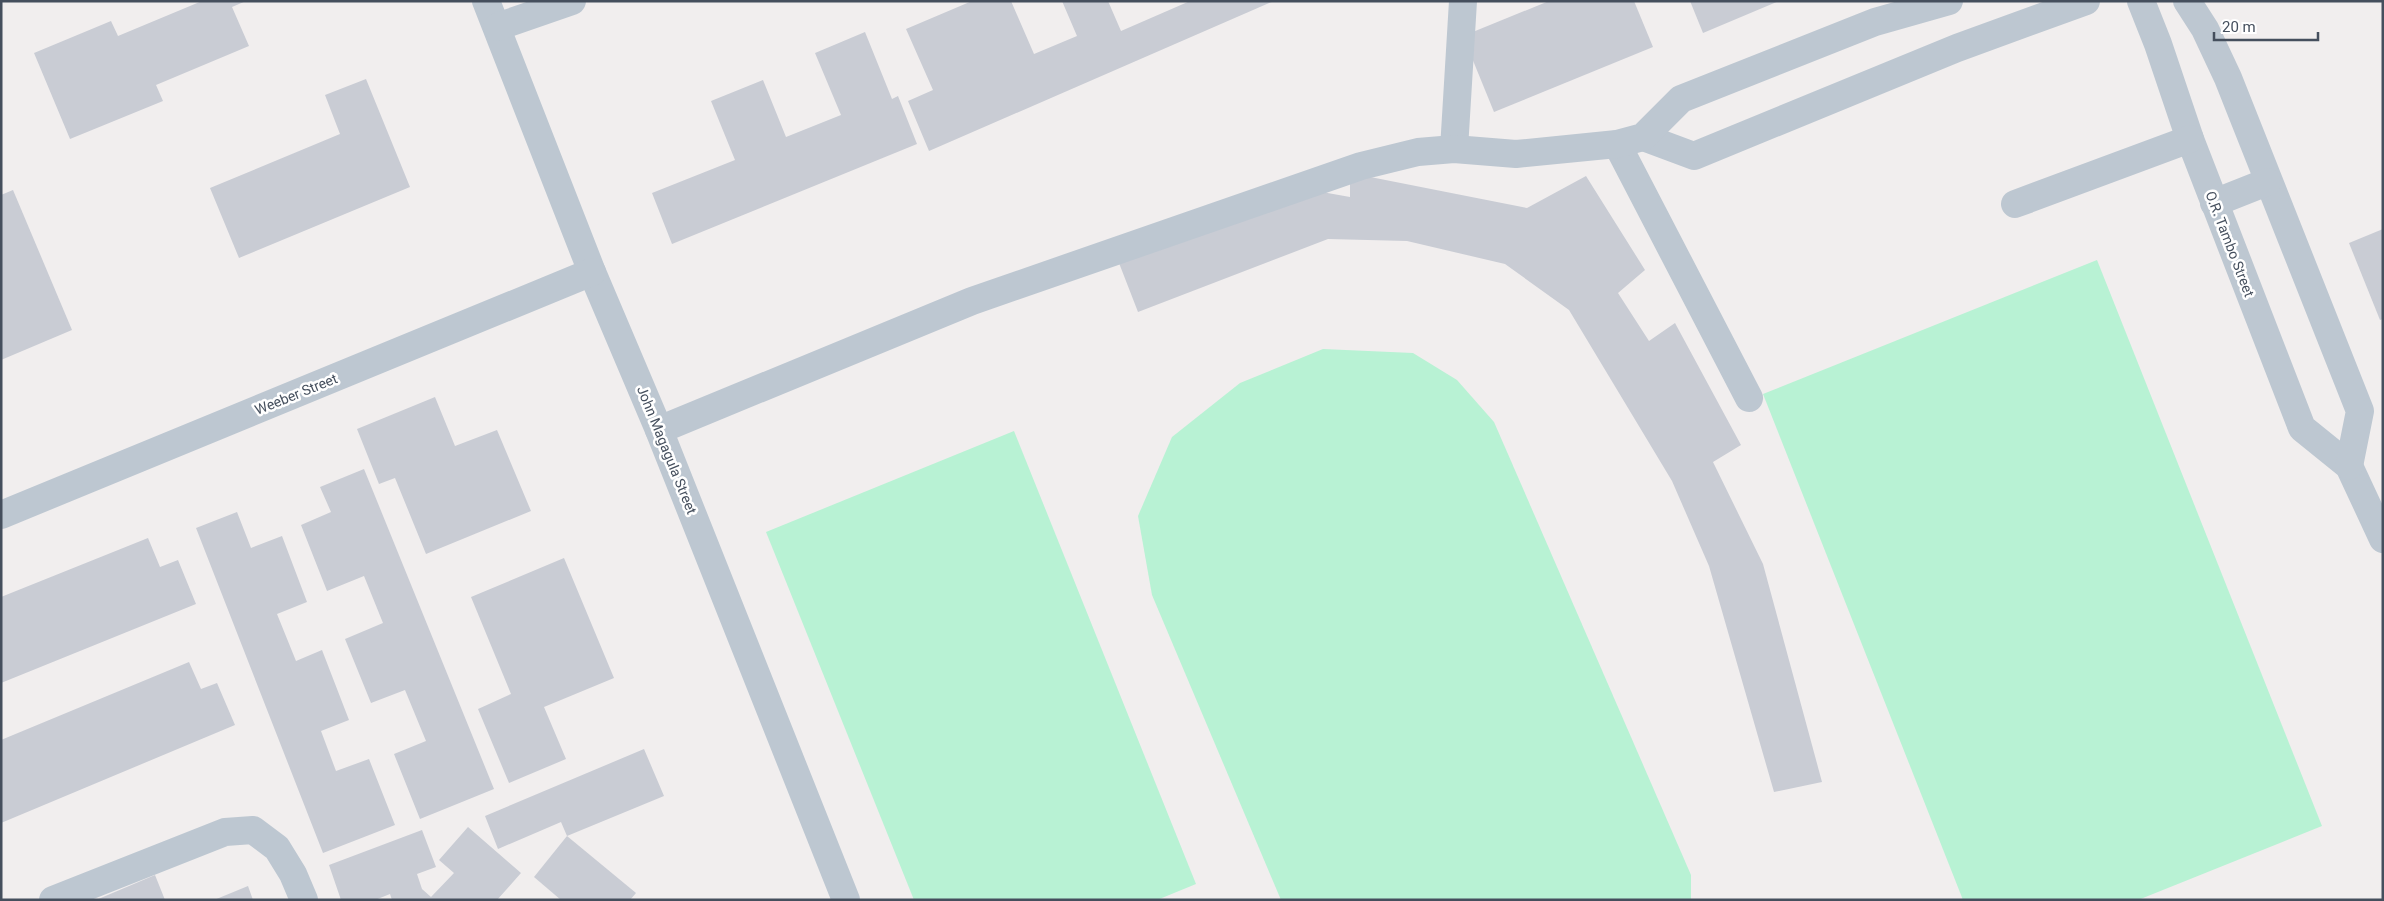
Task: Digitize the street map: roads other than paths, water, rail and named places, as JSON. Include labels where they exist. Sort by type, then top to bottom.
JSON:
[{"type":"street","name":"John Magagula Street","points":[[486,1],[592,272],[659,430],[846,900]]},
{"type":"street","points":[[496,27],[572,1]]},
{"type":"street","points":[[1454,149],[1463,1]]},
{"type":"street","points":[[659,430],[972,301],[1361,166],[1418,152],[1454,149],[1516,154],[1616,144],[1643,137],[1681,99],[1875,22],[1950,1]]},
{"type":"street","points":[[1643,137],[1694,156],[1957,48],[2086,1]]},
{"type":"street","name":"O.R. Tambo Street","points":[[2141,1],[2214,203],[2302,428],[2350,466],[2383,539]]},
{"type":"street","points":[[2151,1],[2160,1]]},
{"type":"street","points":[[2187,1],[2205,29],[2228,78],[2267,182],[2360,411],[2350,466]]},
{"type":"street","points":[[2015,204],[2190,139]]},
{"type":"street","points":[[1616,144],[1749,398]]},
{"type":"street","points":[[2214,203],[2267,182]]},
{"type":"street","name":"Weeber Street","points":[[1,515],[592,272]]},
{"type":"street","points":[[53,900],[225,832],[253,830],[277,848],[294,874],[304,900]]}]
